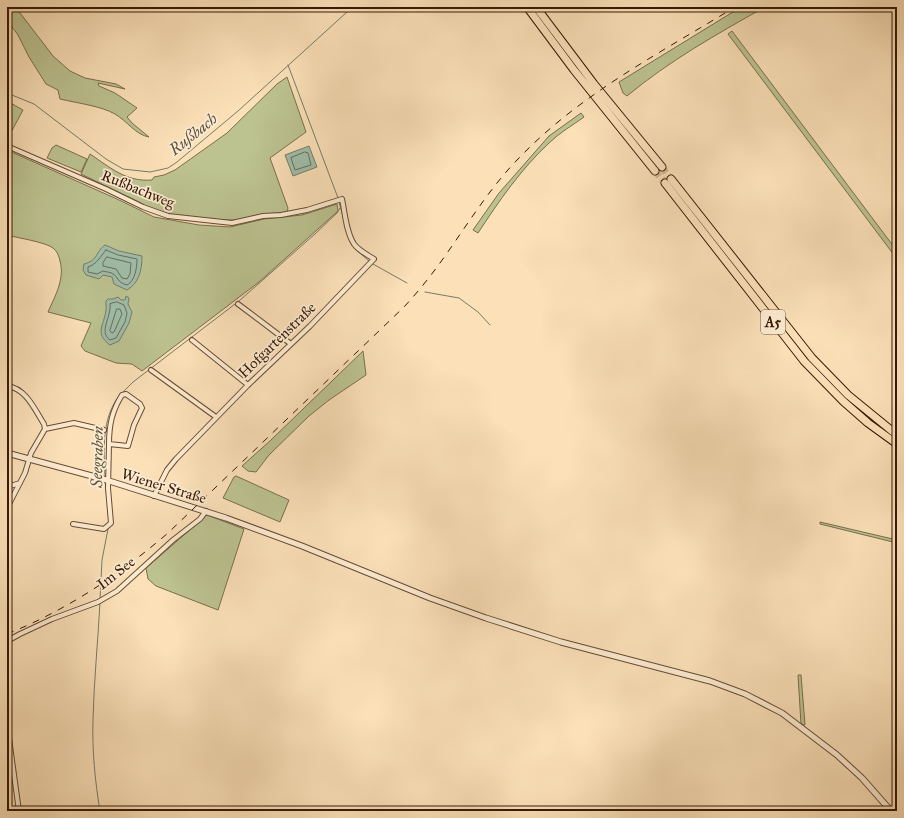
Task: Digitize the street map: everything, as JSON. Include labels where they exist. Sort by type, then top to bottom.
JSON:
[{"type":"highway","points":[[527,7],[574,70],[658,169],[536,7]]},
{"type":"highway","name":"A5","points":[[897,435],[848,395],[812,358],[668,181],[804,362],[852,409],[897,444]]},
{"type":"street","name":"Rußbachweg","points":[[7,146],[143,207],[168,216],[232,223],[263,216],[297,212],[339,200]]},
{"type":"street","name":"Hofgartenstraße","points":[[154,496],[167,470],[176,459],[248,384],[291,344],[372,263],[374,259],[355,245],[350,236],[339,200]]},
{"type":"street","points":[[238,304],[291,344]]},
{"type":"street","points":[[192,340],[248,384]]},
{"type":"street","points":[[151,370],[216,417]]},
{"type":"street","points":[[7,386],[22,392],[44,424],[45,429],[31,453],[25,473],[7,508]]},
{"type":"street","points":[[73,524],[108,527],[111,523],[106,480],[109,431],[112,415],[117,403],[122,395],[126,394],[140,404],[142,408],[134,425],[128,446],[109,444]]},
{"type":"street","points":[[45,429],[74,423],[104,430]]},
{"type":"street","name":"Wiener Straße","points":[[7,453],[106,480],[206,511],[460,609],[561,642],[710,681],[745,694],[782,713],[837,755],[862,778],[891,811]]},
{"type":"street","points":[[7,487],[20,483]]},
{"type":"street","name":"Im See","points":[[7,643],[14,637],[31,629],[98,602],[124,586],[173,540],[200,519],[206,511]]},
{"type":"street","points":[[7,724],[19,811]]},
{"type":"green space","points":[[7,7],[16,7],[53,56],[70,71],[85,78],[116,84],[125,89],[98,83],[99,86],[115,93],[137,108],[127,117],[149,137],[140,134],[109,111],[60,99],[58,90],[46,84],[29,57],[18,35],[7,20]]},
{"type":"green space","points":[[741,7],[765,7],[676,60],[627,96],[623,93],[619,82]]},
{"type":"green space","points":[[732,31],[897,251],[897,259],[728,34]]},
{"type":"green space","points":[[287,77],[306,132],[270,158],[288,208],[287,212],[257,215],[238,220],[221,220],[167,214],[141,204],[81,174],[90,154],[119,173],[134,179],[152,180],[154,177],[164,175],[175,170],[227,133],[277,84]]},
{"type":"green space","points":[[7,101],[23,110],[8,138],[7,137]]},
{"type":"green space","points":[[581,113],[584,117],[553,139],[520,174],[502,197],[478,233],[473,230],[499,193],[549,136]]},
{"type":"green space","points":[[56,145],[87,159],[81,172],[47,158],[52,148]]},
{"type":"green space","points":[[7,150],[154,217],[199,225],[230,227],[264,219],[302,215],[337,204],[338,211],[259,282],[142,371],[132,364],[116,363],[85,351],[81,346],[91,323],[48,312],[60,281],[60,259],[56,251],[49,246],[7,235]]},
{"type":"green space","points":[[363,351],[366,375],[329,400],[309,416],[269,455],[256,472],[248,471],[242,466],[271,440]]},
{"type":"green space","points":[[236,476],[289,500],[280,522],[223,498],[234,477]]},
{"type":"green space","points":[[207,515],[244,529],[218,610],[156,586],[148,579],[146,568]]},
{"type":"green space","points":[[820,522],[897,540],[897,543],[820,524]]},
{"type":"green space","points":[[798,675],[801,675],[805,725],[801,724]]},
{"type":"water","points":[[309,146],[317,167],[293,176],[285,155]]},
{"type":"water","points":[[105,245],[119,251],[142,256],[139,276],[134,284],[127,290],[114,284],[112,277],[103,275],[99,279],[86,275],[83,270],[84,264],[95,258]]},
{"type":"water","points":[[126,296],[129,298],[128,304],[132,312],[129,323],[119,341],[110,345],[102,337],[101,333],[105,316],[106,301],[108,299],[118,297],[121,300],[125,300]]},
{"type":"waterway","name":"Rußbach","points":[[7,93],[34,104],[106,159],[123,169],[150,172],[168,168],[238,111],[347,12]]},
{"type":"waterway","points":[[288,65],[338,198]]},
{"type":"waterway","points":[[339,202],[348,235]]},
{"type":"waterway","name":"Seegraben","points":[[121,394],[133,382],[239,301],[315,234],[337,213],[340,208]]},
{"type":"waterway","points":[[353,245],[354,248],[369,261]]},
{"type":"waterway","points":[[373,264],[407,283]]},
{"type":"waterway","points":[[425,292],[459,298],[478,312],[490,325]]},
{"type":"waterway","name":"Seegraben","points":[[105,478],[104,446],[106,425],[113,405],[119,396]]},
{"type":"waterway","name":"Seegraben","points":[[105,481],[107,498]]},
{"type":"waterway","name":"Seegraben","points":[[100,599],[102,560],[108,529]]},
{"type":"waterway","name":"Seegraben","points":[[100,602],[94,690],[93,731],[94,765],[100,811]]},
{"type":"tunnel","points":[[662,167],[671,179]]},
{"type":"tunnel","points":[[655,171],[665,183]]},
{"type":"railway","points":[[7,634],[51,614],[92,590],[131,563],[168,533],[404,307],[436,269],[497,183],[518,159],[542,136],[594,94],[650,58],[735,7]]}]
